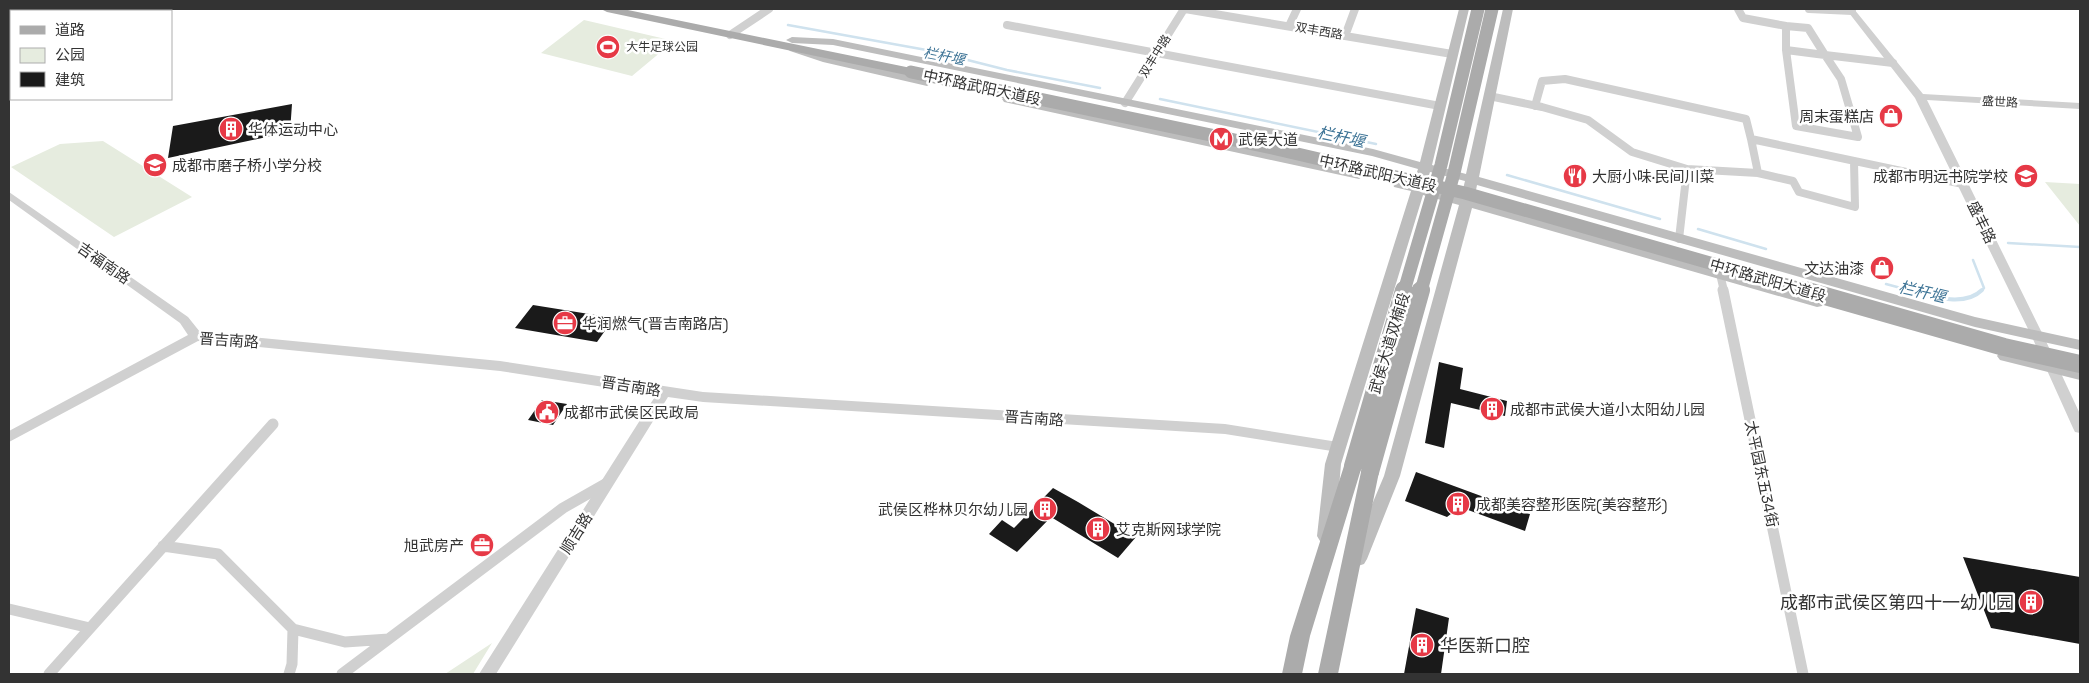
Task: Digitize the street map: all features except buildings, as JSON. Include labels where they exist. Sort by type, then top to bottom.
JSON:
[{"type":"main road","name":"中环路武阳大道段","points":[[607,9],[787,42],[1272,148],[1466,193],[2004,347],[2080,364]]},
{"type":"main road","name":"中环路武阳大道段","points":[[644,9],[734,32]]},
{"type":"main road","points":[[1323,561],[1333,464],[1425,166],[1464,9]]},
{"type":"main road","name":"武侯大道双楠段","points":[[1328,674],[1347,583],[1362,469],[1441,166],[1478,9]]},
{"type":"main road","name":"武侯大道双楠段","points":[[1292,674],[1300,636],[1323,561],[1362,469],[1454,173],[1492,9]]},
{"type":"main road","points":[[1347,583],[1392,476],[1472,179],[1508,9]]},
{"type":"main road","points":[[787,42],[833,42],[1373,153],[1472,179],[1974,322],[2080,344]]},
{"type":"main road","points":[[787,42],[827,60],[1466,201],[1973,347],[2080,374]]},
{"type":"main road","name":"中环路武阳大道段","points":[[913,69],[1292,146],[1466,186],[1992,336],[2080,354]]},
{"type":"street","points":[[734,32],[769,9]]},
{"type":"street","name":"双丰西路","points":[[1185,9],[1452,54]]},
{"type":"street","name":"双丰中路","points":[[1125,103],[1185,9]]},
{"type":"street","points":[[1289,26],[1298,9]]},
{"type":"street","points":[[1346,36],[1355,9]]},
{"type":"street","points":[[1738,9],[1744,18],[1808,28],[1841,79],[1858,137],[1796,126],[1786,50],[1786,26]]},
{"type":"street","points":[[1809,9],[1851,10]]},
{"type":"street","name":"盛丰路","points":[[1851,10],[1920,97],[2054,368],[2080,428]]},
{"type":"street","points":[[1007,25],[1440,106]]},
{"type":"street","points":[[1786,50],[1893,63]]},
{"type":"street","points":[[1535,106],[1542,81],[1565,79],[1746,119],[1758,172]]},
{"type":"street","points":[[1489,96],[1588,120],[1632,152],[1687,169],[1758,172],[1794,180],[1799,192],[1855,207],[1854,160]]},
{"type":"street","name":"盛世路","points":[[1920,97],[2080,106]]},
{"type":"street","points":[[1751,139],[1963,184]]},
{"type":"street","points":[[1679,239],[1687,169]]},
{"type":"street","name":"吉福南路","points":[[9,195],[184,320],[196,336]]},
{"type":"street","name":"太平园东五34街","points":[[1720,274],[1803,674]]},
{"type":"street","name":"晋吉南路","points":[[9,437],[196,336],[500,366],[702,397],[1226,429],[1338,447]]},
{"type":"street","name":"顺吉路","points":[[487,674],[665,392]]},
{"type":"street","points":[[49,674],[273,424]]},
{"type":"street","points":[[342,674],[564,508],[608,482]]},
{"type":"street","points":[[163,546],[218,554],[293,629],[345,642],[390,639]]},
{"type":"street","points":[[9,609],[90,628]]},
{"type":"street","points":[[289,674],[292,664],[293,629]]},
{"type":"green space","name":"大牛足球公园","points":[[584,20],[674,41],[632,76],[541,53]]},
{"type":"green space","points":[[103,141],[192,197],[114,237],[11,167],[60,144]]},
{"type":"green space","points":[[2045,182],[2080,184],[2080,226]]},
{"type":"green space","points":[[492,643],[473,674],[445,674]]},
{"type":"waterway","name":"栏杆堰","points":[[788,25],[932,51],[1007,70],[1100,88]]},
{"type":"waterway","name":"栏杆堰","points":[[1160,99],[1376,144]]},
{"type":"waterway","name":"栏杆堰","points":[[1507,175],[1660,219]]},
{"type":"waterway","name":"栏杆堰","points":[[1698,229],[1766,249]]},
{"type":"waterway","name":"栏杆堰","points":[[2008,243],[2080,247]]},
{"type":"waterway","name":"栏杆堰","points":[[1973,260],[1984,288],[1982,290]]},
{"type":"waterway","name":"栏杆堰","points":[[1886,284],[1912,291]]},
{"type":"waterway","name":"栏杆堰","points":[[1908,290],[1912,291]]},
{"type":"waterway","name":"栏杆堰","points":[[1912,291],[1946,299],[1956,299],[1975,295],[1982,290]]},
{"type":"place","name":"大牛足球公园","points":[[608,47]]},
{"type":"place","name":"周末蛋糕店","points":[[1891,116]]},
{"type":"place","name":"华体运动中心","points":[[231,129]]},
{"type":"place","name":"武侯大道","points":[[1221,139]]},
{"type":"place","name":"成都市磨子桥小学分校","points":[[155,165]]},
{"type":"place","name":"大厨小味·民间川菜","points":[[1575,176]]},
{"type":"place","name":"成都市明远书院学校","points":[[2026,176]]},
{"type":"place","name":"文达油漆","points":[[1882,268]]},
{"type":"place","name":"华润燃气(晋吉南路店)","points":[[565,323]]},
{"type":"place","name":"成都市武侯大道小太阳幼儿园","points":[[1492,409]]},
{"type":"place","name":"成都市武侯区民政局","points":[[547,412]]},
{"type":"place","name":"成都美容整形医院(美容整形)","points":[[1458,504]]},
{"type":"place","name":"武侯区桦林贝尔幼儿园","points":[[1045,509]]},
{"type":"place","name":"艾克斯网球学院","points":[[1098,529]]},
{"type":"place","name":"旭武房产","points":[[482,545]]},
{"type":"place","name":"成都市武侯区第四十一幼儿园","points":[[2031,602]]},
{"type":"place","name":"华医新口腔","points":[[1422,645]]}]
